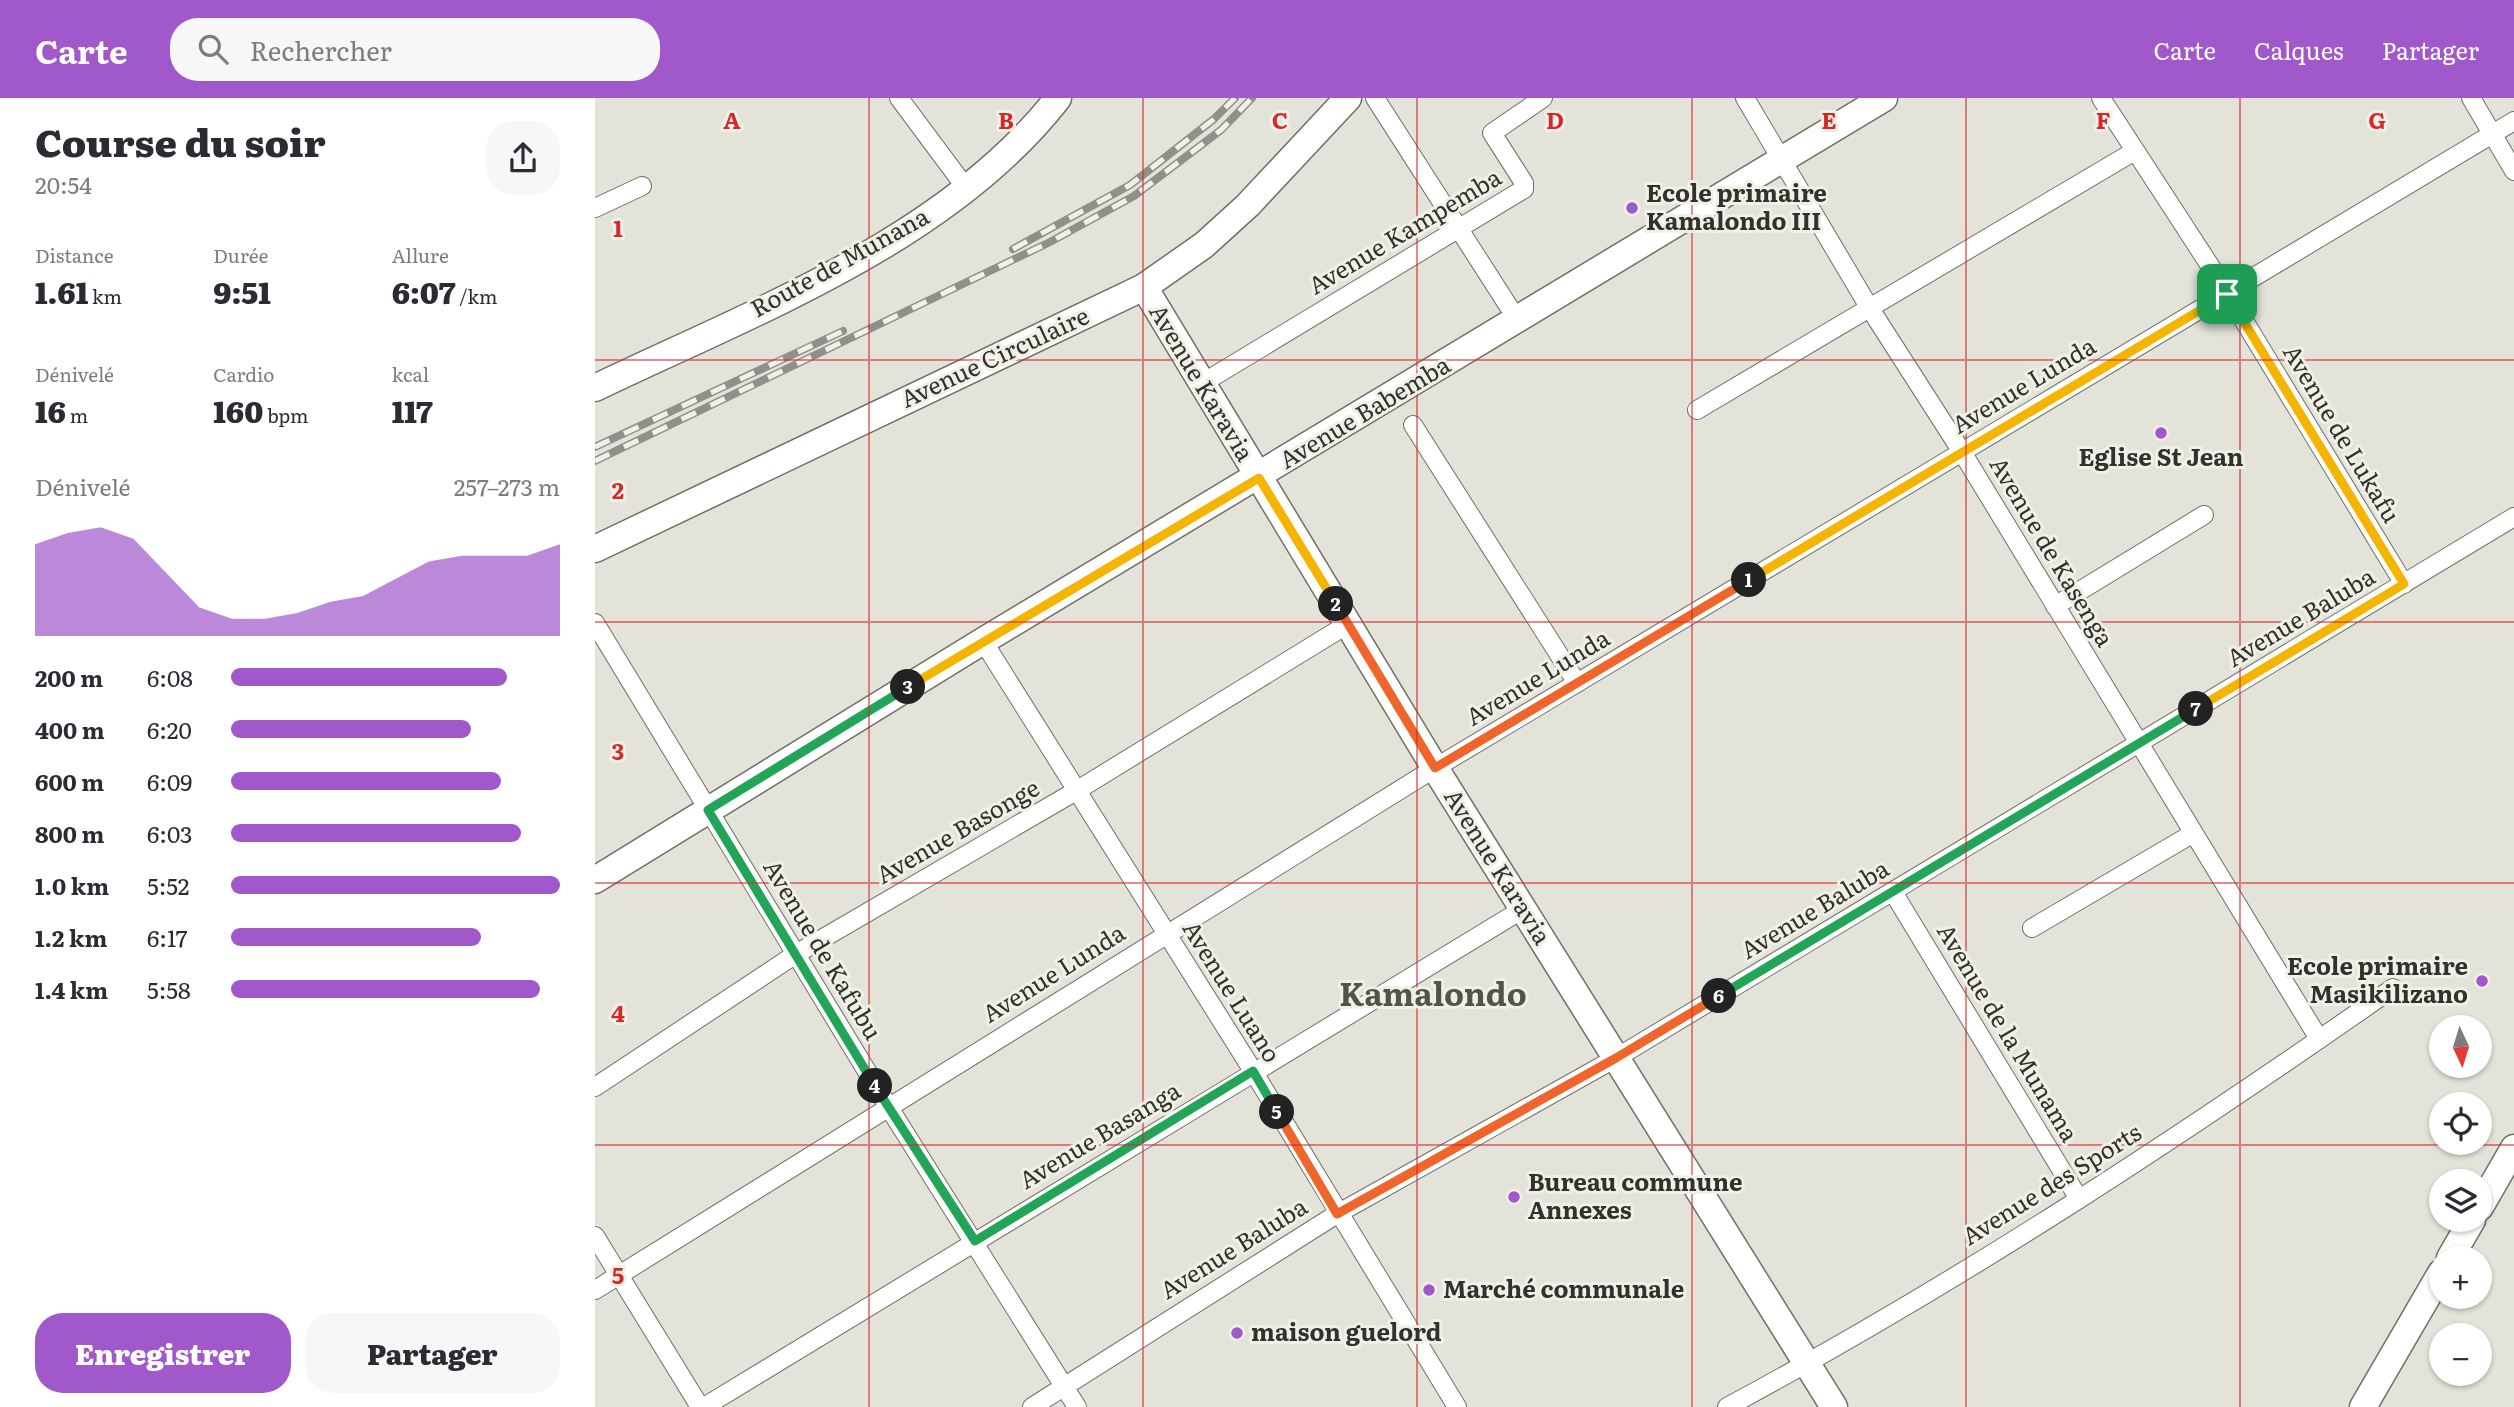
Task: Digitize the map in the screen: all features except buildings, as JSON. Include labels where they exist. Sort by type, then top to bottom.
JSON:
[{"type":"street","points":[[899,98],[966,188]]},
{"type":"street","name":"Route de Munana","points":[[595,388],[864,256],[914,226],[1008,153],[1058,98]]},
{"type":"street","name":"Avenue Circulaire","points":[[595,548],[1144,287],[1204,245],[1248,205],[1348,98]]},
{"type":"street","points":[[1375,98],[1456,229],[1518,321]]},
{"type":"street","name":"Avenue Kampemba","points":[[1201,384],[1524,189],[1524,183],[1492,133],[1543,98]]},
{"type":"street","name":"Avenue de Kasenga","points":[[1745,98],[1869,307],[1962,452],[2319,1039]]},
{"type":"street","name":"Avenue Babemba","points":[[595,880],[983,642],[1783,162],[1884,98]]},
{"type":"street","name":"Avenue de Lukafu","points":[[2101,98],[2133,152],[2227,294],[2404,584]]},
{"type":"street","points":[[2471,98],[2514,171]]},
{"type":"street","name":"Avenue Lunda","points":[[595,1290],[1435,768],[2514,121]]},
{"type":"street","points":[[1697,411],[2133,152]]},
{"type":"street","points":[[595,208],[642,186]]},
{"type":"street","name":"Avenue Karavia","points":[[1144,287],[1435,768],[1834,1407]]},
{"type":"street","points":[[1413,425],[1577,683]]},
{"type":"street","points":[[2055,606],[2204,515]]},
{"type":"street","name":"Avenue Baluba","points":[[1032,1407],[1337,1214],[1616,1058],[2514,517]]},
{"type":"street","name":"Avenue de Kafubu","points":[[595,623],[888,1106],[1077,1407]]},
{"type":"street","name":"Avenue Basonge","points":[[595,1087],[796,954],[1076,791],[1348,624]]},
{"type":"street","name":"Avenue Luano","points":[[983,642],[1253,1071],[1337,1214],[1457,1407]]},
{"type":"street","points":[[2032,928],[2192,834]]},
{"type":"street","name":"Avenue de la Munama","points":[[1893,892],[2079,1199]]},
{"type":"street","name":"Avenue Basanga","points":[[702,1407],[1523,909]]},
{"type":"street","name":"Avenue des Sports","points":[[1727,1407],[1808,1364],[2079,1199],[2393,988]]},
{"type":"street","points":[[2492,1186],[2514,1148]]},
{"type":"street","points":[[595,1236],[702,1407]]},
{"type":"street","points":[[2363,1407],[2429,1294]]},
{"type":"railway","points":[[1013,249],[1130,185],[1214,119],[1235,98]]},
{"type":"railway","points":[[595,461],[1050,242],[1134,196],[1221,130],[1252,98]]},
{"type":"railway","points":[[595,447],[843,331]]},
{"type":"place","name":"Ecole primaire Kamalondo III","points":[[1632,208]]},
{"type":"place","name":"Eglise St Jean","points":[[2161,433]]},
{"type":"place","name":"Ecole primaire Masikilizano","points":[[2482,981]]},
{"type":"place","name":"Bureau commune Annexes","points":[[1514,1197]]},
{"type":"place","name":"Marché communale","points":[[1429,1290]]},
{"type":"place","name":"maison guelord","points":[[1237,1333]]},
{"type":"district","name":"Kamalondo","points":[[1433,995]]},
{"type":"route","points":[[2227,294],[2404,584],[1616,1058],[1337,1214],[1253,1071],[975,1241],[888,1106],[708,810],[1259,478],[1435,768],[2227,294]]}]
